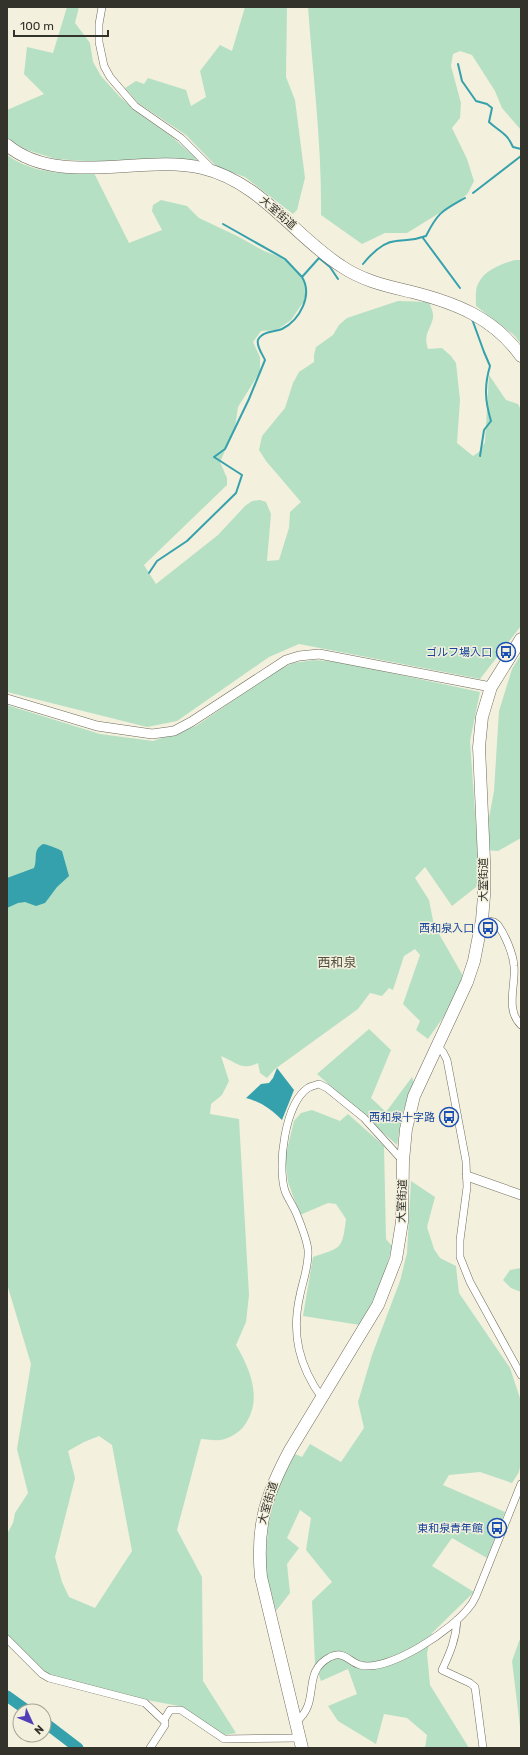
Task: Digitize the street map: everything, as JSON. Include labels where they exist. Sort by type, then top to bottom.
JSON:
[{"type":"main road","name":"大室街道","points":[[7,145],[26,156],[42,162],[68,167],[173,165],[201,168],[215,172],[232,179],[252,191],[342,267],[370,282],[446,301],[472,312],[505,337],[521,356]]},
{"type":"main road","name":"大室街道","points":[[301,1743],[264,1593],[259,1553],[260,1535],[268,1496],[277,1474],[378,1305],[392,1273],[396,1259],[402,1222],[403,1161],[406,1129],[414,1096],[467,982],[474,961],[482,920],[484,860],[478,747],[482,718],[491,687],[521,639]]},
{"type":"street","points":[[102,7],[99,24],[99,42],[104,66],[110,77],[135,106],[181,138],[215,172]]},
{"type":"street","points":[[7,699],[97,726],[152,734],[174,731],[191,722],[277,665],[299,656],[318,654],[491,687]]},
{"type":"street","points":[[482,920],[494,922],[498,925],[513,958],[512,1011],[517,1021],[521,1025]]},
{"type":"street","points":[[437,1046],[443,1052],[447,1060],[466,1161],[467,1176],[460,1240],[460,1257],[470,1282],[521,1375]]},
{"type":"street","points":[[322,1398],[312,1384],[299,1353],[297,1329],[299,1297],[307,1264],[308,1249],[298,1215],[286,1192],[282,1172],[281,1157],[285,1137],[295,1105],[308,1088],[319,1084],[327,1088],[364,1118],[403,1161]]},
{"type":"street","points":[[467,1176],[521,1195]]},
{"type":"street","points":[[296,1722],[303,1716],[309,1707],[314,1673],[319,1665],[329,1658],[337,1654],[349,1658],[360,1665],[377,1665],[426,1644],[457,1620],[470,1607],[476,1596],[521,1484]]},
{"type":"street","points":[[457,1620],[454,1645],[442,1670],[470,1683],[475,1687],[483,1748]]},
{"type":"street","points":[[7,1639],[42,1674],[49,1678],[145,1703],[164,1720]]},
{"type":"street","points":[[150,1748],[164,1725],[164,1720],[172,1709],[181,1710],[224,1739],[301,1743]]},
{"type":"green space","points":[[67,7],[79,7],[75,23],[90,43],[93,62],[101,76],[120,97],[144,117],[171,136],[197,159],[192,162],[100,162],[56,159],[27,150],[8,140],[7,110],[44,94],[24,74],[27,47],[53,53]]},
{"type":"green space","points":[[245,7],[287,7],[286,77],[295,100],[305,178],[297,210],[293,214],[245,177],[217,167],[186,135],[138,103],[125,88],[136,81],[144,84],[148,78],[186,90],[191,106],[206,97],[200,71],[220,45],[232,51]]},
{"type":"green space","points":[[308,7],[521,7],[521,130],[502,108],[495,91],[472,55],[460,51],[453,54],[451,66],[461,103],[460,118],[452,128],[467,159],[474,181],[468,193],[462,199],[407,233],[385,233],[362,244],[321,215],[319,137]]},
{"type":"green space","points":[[7,155],[28,166],[49,172],[94,173],[129,243],[162,230],[152,211],[153,205],[161,200],[187,206],[199,218],[264,251],[283,258],[305,281],[307,292],[304,301],[291,320],[277,330],[261,331],[253,342],[260,357],[260,372],[238,407],[235,428],[220,462],[227,478],[227,485],[144,565],[156,584],[218,535],[245,506],[252,501],[260,500],[266,502],[271,514],[267,561],[279,560],[289,528],[290,512],[301,502],[266,461],[259,450],[262,436],[285,408],[293,383],[299,372],[314,362],[316,347],[333,335],[339,325],[347,318],[398,301],[429,302],[433,316],[426,340],[428,349],[442,348],[456,363],[460,400],[457,443],[473,456],[479,452],[485,442],[489,375],[506,400],[518,404],[521,410],[521,626],[480,679],[299,644],[269,657],[177,721],[147,727],[7,692]]},
{"type":"green space","points":[[521,260],[521,344],[514,335],[476,306],[476,289],[484,275],[504,263]]},
{"type":"green space","points":[[521,654],[521,838],[498,851],[483,850],[494,791],[499,711],[512,669]]},
{"type":"green space","points":[[314,660],[340,662],[480,692],[470,741],[480,884],[452,906],[425,867],[415,878],[429,900],[434,925],[463,976],[453,1001],[428,1039],[416,1030],[420,1021],[403,1004],[420,955],[415,949],[404,956],[393,990],[389,988],[382,996],[370,993],[358,1009],[275,1069],[267,1078],[260,1073],[258,1063],[243,1066],[221,1056],[229,1081],[222,1095],[211,1104],[210,1114],[239,1119],[249,1295],[246,1322],[236,1345],[250,1375],[254,1396],[250,1416],[242,1429],[233,1435],[220,1440],[201,1439],[177,1530],[202,1577],[203,1681],[236,1733],[224,1735],[179,1706],[147,1700],[55,1677],[45,1672],[7,1635],[7,1534],[13,1523],[15,1513],[28,1493],[17,1449],[31,1364],[7,1284],[7,705],[100,734],[153,741],[196,726],[276,671],[293,663]],"holes":[[[99,1436],[112,1445],[132,1551],[95,1608],[69,1597],[62,1582],[55,1557],[75,1478],[68,1451]]]},
{"type":"green space","points":[[369,1029],[391,1050],[371,1098],[386,1112],[412,1077],[414,1083],[402,1114],[397,1145],[317,1074]]},
{"type":"green space","points":[[312,1110],[340,1121],[348,1114],[384,1146],[386,1239],[392,1246],[383,1281],[360,1325],[303,1316],[313,1257],[335,1249],[339,1246],[343,1237],[346,1219],[336,1204],[328,1203],[300,1215],[288,1182],[285,1158],[294,1121],[301,1113]]},
{"type":"green space","points":[[411,1181],[435,1197],[427,1227],[434,1249],[440,1258],[456,1266],[459,1293],[510,1368],[520,1398],[521,1461],[519,1472],[512,1483],[480,1472],[449,1475],[443,1485],[505,1512],[487,1558],[452,1538],[432,1566],[474,1592],[432,1633],[427,1653],[430,1685],[469,1748],[425,1748],[427,1735],[407,1718],[384,1714],[376,1744],[338,1721],[328,1706],[357,1694],[348,1669],[321,1681],[315,1664],[312,1601],[332,1582],[306,1550],[311,1518],[300,1510],[287,1538],[299,1548],[287,1564],[290,1593],[276,1611],[265,1569],[268,1528],[274,1495],[295,1454],[302,1457],[310,1444],[341,1462],[364,1428],[358,1402],[372,1355],[400,1281],[407,1253]]},
{"type":"green space","points":[[521,1268],[521,1292],[511,1288],[503,1280],[510,1270]]},
{"type":"green space","points":[[521,1636],[521,1735],[512,1661]]},
{"type":"water","points":[[43,844],[62,851],[69,876],[57,887],[45,903],[36,906],[25,902],[18,903],[7,908],[7,878],[34,868],[36,852]]},
{"type":"water","points":[[277,1068],[294,1090],[282,1120],[266,1106],[246,1098],[261,1084],[269,1083]]},
{"type":"waterway","points":[[458,64],[462,81],[476,101],[487,104],[492,108],[489,122],[506,136],[513,147],[521,149]]},
{"type":"waterway","points":[[473,193],[521,156]]},
{"type":"waterway","points":[[363,264],[373,253],[386,244],[426,236],[441,213],[465,198]]},
{"type":"waterway","points":[[223,224],[285,259],[302,277]]},
{"type":"waterway","points":[[423,238],[460,288]]},
{"type":"waterway","points":[[149,573],[157,561],[187,541],[236,493],[242,475],[214,457],[225,449],[249,399],[265,360],[259,348],[258,340],[262,335],[282,329],[294,320],[303,306],[305,299],[306,291],[302,277],[319,258],[330,267],[338,279]]},
{"type":"waterway","points":[[472,319],[490,366],[486,394],[487,407],[491,421],[484,430],[480,456]]},
{"type":"waterway","points":[[7,1696],[17,1703]]},
{"type":"waterway","points":[[52,1728],[78,1748]]},
{"type":"place","name":"ゴルフ場入口","points":[[506,652]]},
{"type":"place","name":"西和泉入口","points":[[488,928]]},
{"type":"place","name":"西和泉十字路","points":[[449,1117]]},
{"type":"place","name":"東和泉青年館","points":[[497,1528]]},
{"type":"district","name":"西和泉","points":[[337,962]]}]
